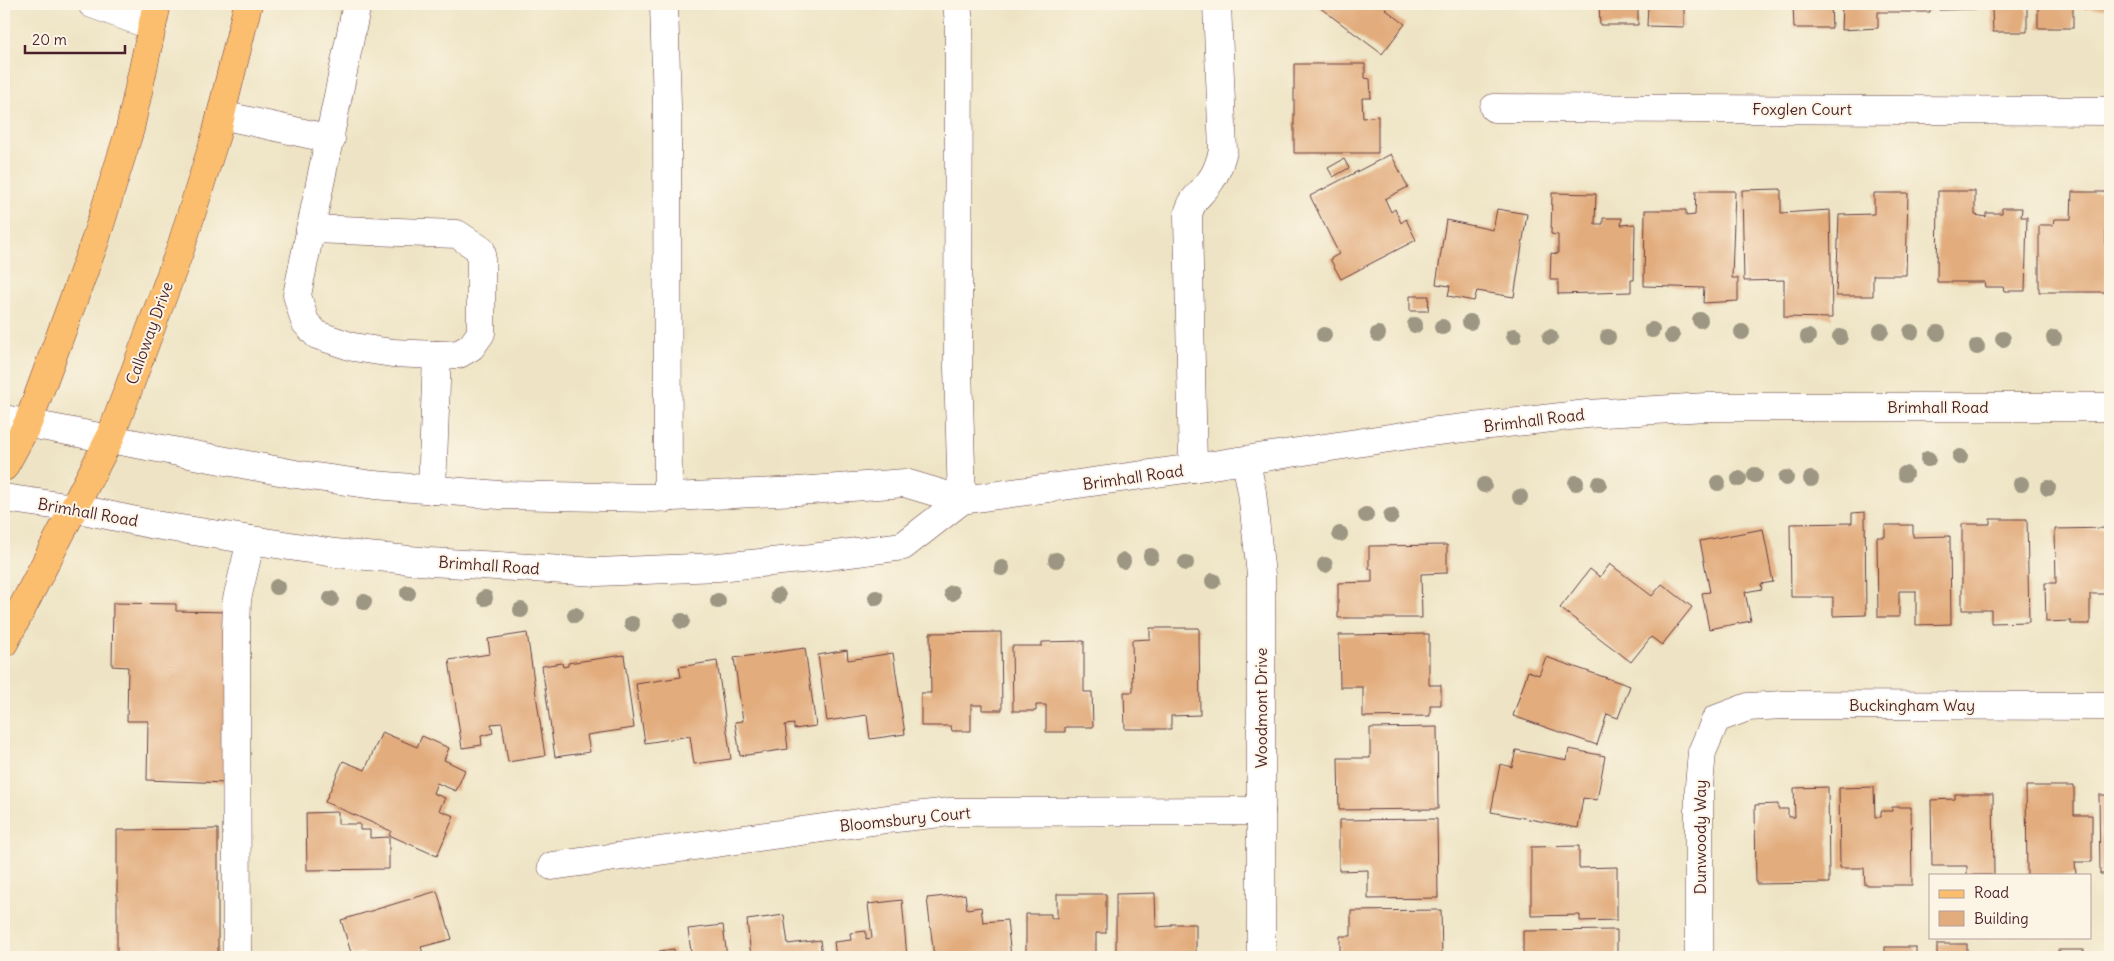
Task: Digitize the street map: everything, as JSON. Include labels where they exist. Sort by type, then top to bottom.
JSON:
[{"type":"main road","name":"Calloway Drive","points":[[4,643],[110,438],[180,250],[221,115],[248,4]]},
{"type":"main road","points":[[4,467],[16,421],[95,241],[130,129],[155,15]]},
{"type":"street","points":[[92,4],[155,15]]},
{"type":"street","points":[[310,229],[457,234],[481,250],[480,333],[472,347],[459,354],[392,353],[353,347],[317,335],[305,322],[296,295],[357,4]]},
{"type":"street","points":[[664,4],[667,106],[668,498]]},
{"type":"street","points":[[957,4],[959,24],[958,367],[962,500]]},
{"type":"street","points":[[1193,468],[1188,216],[1191,202],[1211,182],[1223,151],[1217,4]]},
{"type":"street","name":"Foxglen Court","points":[[1494,108],[2110,111]]},
{"type":"street","points":[[221,115],[330,139]]},
{"type":"street","points":[[432,490],[436,355]]},
{"type":"street","name":"Brimhall Road","points":[[16,421],[295,474],[374,486],[500,495],[668,498],[905,483],[962,500],[1193,468],[1429,432],[1587,414],[1706,407],[2110,408]]},
{"type":"street","name":"Woodmont Drive","points":[[1246,460],[1252,492],[1261,574],[1261,957]]},
{"type":"street","name":"Brimhall Road","points":[[4,498],[74,508],[155,525],[335,553],[431,562],[597,572],[718,567],[812,558],[903,546],[962,500]]},
{"type":"street","points":[[238,957],[237,599],[251,540]]},
{"type":"street","name":"Buckingham Way","points":[[1716,720],[1748,707],[1782,705],[2110,706]]},
{"type":"street","name":"Dunwoody Way","points":[[1699,957],[1699,786],[1702,752],[1716,720]]},
{"type":"street","name":"Bloomsbury Court","points":[[552,866],[887,818],[950,812],[1261,811]]},
{"type":"building","points":[[1315,4],[1389,4],[1385,9],[1405,24],[1382,54]]},
{"type":"building","points":[[1549,4],[1581,4],[1581,5],[1549,6]]},
{"type":"building","points":[[1599,4],[1638,4],[1638,25],[1600,25]]},
{"type":"building","points":[[1648,4],[1684,4],[1684,27],[1647,26]]},
{"type":"building","points":[[1793,4],[1831,4],[1832,28],[1794,28]]},
{"type":"building","points":[[1842,4],[1930,4],[1930,12],[1878,12],[1878,28],[1841,30]]},
{"type":"building","points":[[1939,4],[1978,4],[1977,9],[1939,10]]},
{"type":"building","points":[[1990,4],[2027,4],[2027,32],[1993,32]]},
{"type":"building","points":[[2038,4],[2073,4],[2073,28],[2038,28]]},
{"type":"building","points":[[2084,4],[2110,4],[2110,9],[2084,9]]},
{"type":"building","points":[[1294,64],[1365,64],[1365,78],[1370,79],[1371,98],[1362,98],[1363,118],[1378,116],[1378,153],[1294,153]]},
{"type":"building","points":[[1391,154],[1408,187],[1385,199],[1391,212],[1395,209],[1401,223],[1406,219],[1416,240],[1341,279],[1330,259],[1339,254],[1310,196]]},
{"type":"building","points":[[1344,159],[1349,168],[1333,177],[1328,168]]},
{"type":"building","points":[[1781,189],[1781,213],[1830,210],[1832,318],[1784,317],[1784,280],[1744,281],[1742,190]]},
{"type":"building","points":[[1696,191],[1735,191],[1732,278],[1738,278],[1738,301],[1703,303],[1704,288],[1644,286],[1645,210],[1686,210],[1686,216],[1695,215]]},
{"type":"building","points":[[1938,191],[1975,191],[1975,215],[1986,217],[1986,213],[2002,213],[2002,208],[2022,208],[2021,217],[2027,217],[2025,291],[2004,291],[2003,287],[1985,287],[1984,282],[1937,282]]},
{"type":"building","points":[[2072,192],[2106,192],[2106,292],[2039,292],[2039,225],[2053,225],[2054,219],[2071,219]]},
{"type":"building","points":[[1552,193],[1596,194],[1595,224],[1603,224],[1603,218],[1622,218],[1621,225],[1635,224],[1634,280],[1631,280],[1631,292],[1558,294],[1558,280],[1550,280],[1551,253],[1558,254],[1558,235],[1551,234]]},
{"type":"building","points":[[1874,193],[1908,193],[1906,275],[1873,275],[1873,296],[1836,296],[1839,215],[1874,214]]},
{"type":"building","points":[[1497,209],[1527,214],[1514,297],[1477,291],[1474,301],[1448,296],[1450,286],[1436,284],[1446,220],[1493,230]]},
{"type":"building","points":[[1410,296],[1429,296],[1428,311],[1410,311]]},
{"type":"building","points":[[1865,512],[1866,615],[1833,616],[1833,597],[1791,597],[1790,524],[1852,523],[1852,513]]},
{"type":"building","points":[[1990,519],[2027,519],[2029,622],[1991,623],[1991,610],[1962,610],[1962,524],[1990,524]]},
{"type":"building","points":[[1885,525],[1913,525],[1913,537],[1950,536],[1951,624],[1916,625],[1916,591],[1899,591],[1899,617],[1878,617],[1877,537],[1885,537]]},
{"type":"building","points":[[2110,528],[2110,594],[2090,594],[2090,624],[2071,624],[2071,621],[2046,622],[2045,583],[2056,583],[2055,529]]},
{"type":"building","points":[[1763,529],[1773,582],[1761,584],[1762,589],[1745,592],[1751,621],[1709,629],[1702,593],[1710,592],[1700,541]]},
{"type":"building","points":[[1447,545],[1447,573],[1421,574],[1422,618],[1338,618],[1338,583],[1372,582],[1372,569],[1369,569],[1369,546]]},
{"type":"building","points":[[1610,564],[1652,596],[1662,584],[1692,607],[1662,645],[1651,637],[1631,662],[1560,608],[1590,569],[1600,577]]},
{"type":"building","points":[[113,603],[176,604],[176,611],[230,612],[226,783],[147,780],[148,721],[127,721],[128,667],[112,666]]},
{"type":"building","points":[[1150,628],[1199,628],[1200,715],[1171,716],[1171,729],[1125,729],[1124,692],[1133,692],[1132,640],[1150,639]]},
{"type":"building","points":[[1001,632],[1002,710],[982,710],[982,705],[971,705],[971,731],[952,731],[951,726],[921,726],[921,693],[931,693],[930,633]]},
{"type":"building","points":[[527,633],[545,756],[508,762],[502,723],[491,724],[493,733],[481,736],[482,745],[462,748],[449,660],[490,654],[488,639]]},
{"type":"building","points":[[1429,634],[1429,685],[1441,685],[1441,705],[1430,705],[1430,716],[1363,717],[1363,687],[1340,687],[1339,635]]},
{"type":"building","points":[[1084,641],[1084,692],[1092,692],[1093,727],[1065,727],[1065,732],[1046,732],[1046,705],[1036,705],[1036,711],[1013,711],[1012,646],[1042,646],[1042,642]]},
{"type":"building","points":[[805,648],[816,726],[794,729],[794,724],[785,725],[788,749],[740,756],[735,722],[743,721],[734,658]]},
{"type":"building","points":[[847,650],[848,660],[893,653],[905,734],[870,739],[867,715],[827,721],[818,655]]},
{"type":"building","points":[[624,655],[634,728],[587,735],[590,752],[555,757],[542,666],[562,663],[563,667],[568,666],[568,663]]},
{"type":"building","points":[[1546,657],[1630,686],[1618,718],[1607,714],[1597,745],[1513,716],[1528,671],[1539,675]]},
{"type":"building","points":[[717,661],[731,759],[694,764],[690,736],[645,743],[636,684],[681,677],[679,667]]},
{"type":"building","points":[[1437,727],[1438,809],[1339,810],[1338,758],[1370,758],[1370,728]]},
{"type":"building","points":[[382,732],[417,747],[422,736],[449,748],[444,760],[465,770],[456,791],[437,783],[433,793],[445,798],[439,810],[454,816],[437,856],[389,835],[391,831],[325,802],[343,761],[365,770]]},
{"type":"building","points":[[1569,749],[1605,756],[1597,800],[1583,798],[1578,828],[1491,812],[1500,764],[1512,767],[1516,750],[1567,760]]},
{"type":"building","points":[[2026,786],[2074,786],[2074,815],[2092,815],[2092,862],[2075,862],[2076,874],[2027,874]]},
{"type":"building","points":[[1828,787],[1829,883],[1756,884],[1755,805],[1778,804],[1778,809],[1788,809],[1788,817],[1795,817],[1794,788]]},
{"type":"building","points":[[1874,787],[1875,817],[1881,817],[1881,811],[1892,811],[1892,807],[1911,807],[1912,885],[1865,885],[1864,868],[1840,868],[1839,788]]},
{"type":"building","points":[[1955,794],[1993,794],[1994,874],[1967,874],[1967,866],[1932,866],[1931,800],[1955,799]]},
{"type":"building","points":[[2099,795],[2110,795],[2110,874],[2100,874]]},
{"type":"building","points":[[338,812],[338,824],[360,824],[360,830],[370,830],[370,838],[389,837],[389,869],[307,870],[306,813]]},
{"type":"building","points":[[1437,819],[1438,898],[1368,899],[1368,870],[1339,871],[1339,820]]},
{"type":"building","points":[[218,829],[218,957],[117,957],[117,830]]},
{"type":"building","points":[[1579,846],[1579,868],[1617,867],[1617,920],[1580,921],[1580,915],[1531,916],[1531,847]]},
{"type":"building","points":[[437,891],[452,939],[421,947],[424,957],[365,957],[363,952],[352,956],[341,920]]},
{"type":"building","points":[[1155,893],[1156,927],[1171,926],[1171,924],[1196,924],[1196,957],[1116,957],[1116,894]]},
{"type":"building","points":[[965,894],[967,909],[981,907],[983,922],[1007,920],[1011,957],[934,957],[927,898]]},
{"type":"building","points":[[1057,894],[1106,894],[1106,933],[1096,933],[1096,957],[1026,957],[1026,914],[1051,914],[1051,918],[1057,918]]},
{"type":"building","points":[[902,900],[907,957],[836,957],[834,942],[851,940],[850,933],[866,931],[866,939],[872,938],[868,904]]},
{"type":"building","points":[[1441,910],[1442,957],[1340,957],[1340,936],[1351,936],[1351,911]]},
{"type":"building","points":[[784,915],[788,944],[820,940],[822,957],[751,957],[747,920]]},
{"type":"building","points":[[723,925],[727,957],[655,957],[655,955],[660,955],[659,951],[674,949],[674,954],[691,952],[688,929]]},
{"type":"building","points":[[1617,930],[1617,957],[1523,957],[1523,931]]},
{"type":"building","points":[[1937,944],[1967,944],[1967,957],[1937,957]]},
{"type":"building","points":[[1885,947],[1916,947],[1916,957],[1885,957]]},
{"type":"building","points":[[2058,950],[2084,950],[2084,957],[2058,957]]}]
